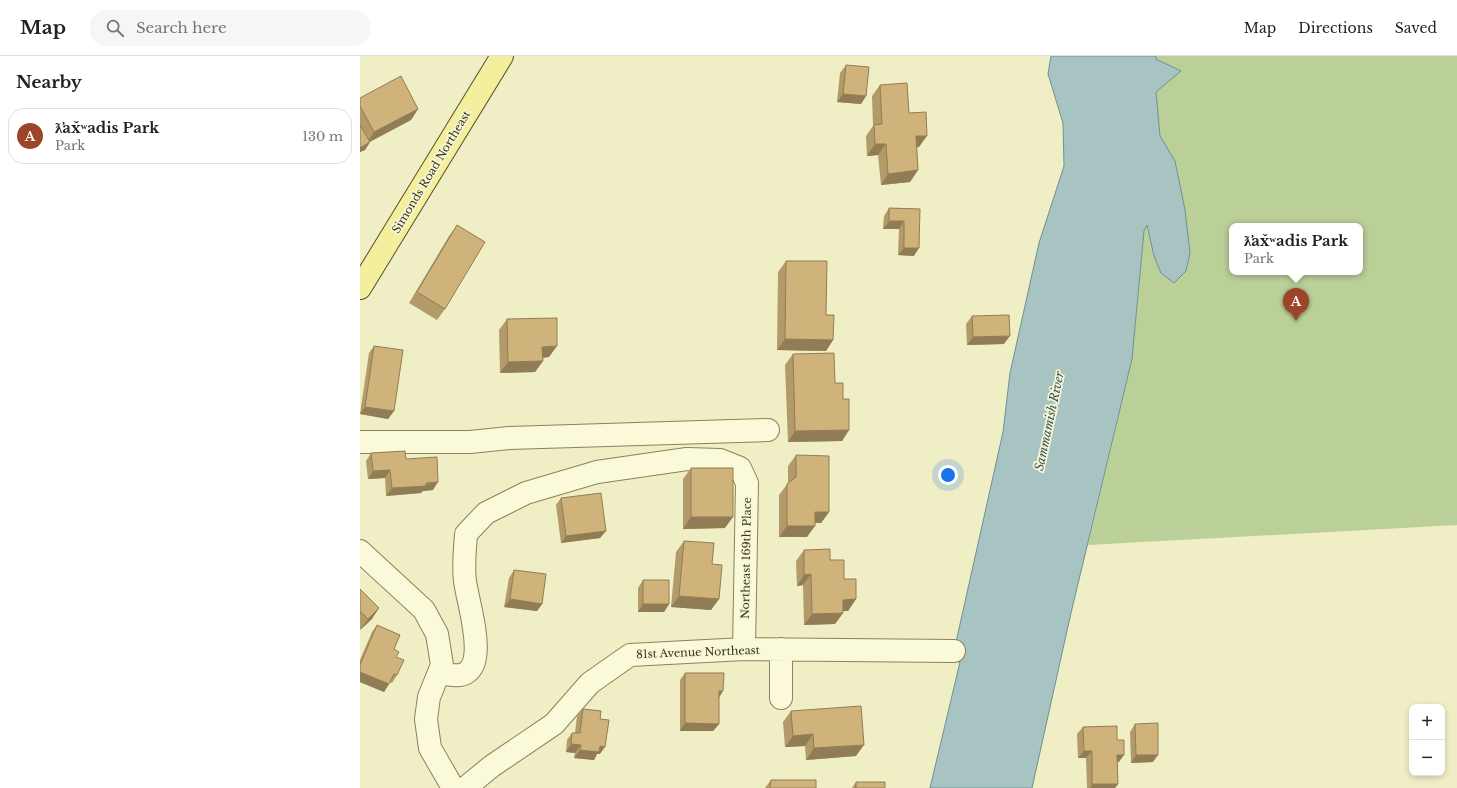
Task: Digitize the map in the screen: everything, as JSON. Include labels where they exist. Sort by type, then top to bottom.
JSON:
[{"type":"main road","name":"Simonds Road Northeast","points":[[360,288],[502,56]]},
{"type":"street","points":[[360,442],[470,442],[509,438],[768,430]]},
{"type":"street","name":"Northeast 169th Place","points":[[440,672],[451,676],[463,674],[472,666],[477,654],[465,580],[466,534],[486,513],[526,493],[597,472],[687,459],[720,460],[740,468],[747,483],[744,649]]},
{"type":"street","points":[[360,550],[424,610],[437,634],[442,665],[429,698],[426,719],[430,748],[453,788]]},
{"type":"street","name":"81st Avenue Northeast","points":[[465,788],[492,766],[554,724],[590,683],[630,655],[744,649],[954,651]]},
{"type":"street","points":[[781,649],[782,698]]},
{"type":"green space","points":[[1156,56],[1457,56],[1457,525],[1088,545],[1132,359],[1144,231],[1147,225],[1154,256],[1185,210],[1175,161],[1160,136],[1155,92]]},
{"type":"water","name":"Sammamish River","points":[[1051,56],[1156,56],[1156,59],[1181,71],[1156,92],[1160,136],[1175,161],[1185,210],[1190,253],[1186,271],[1174,283],[1161,273],[1154,256],[1147,225],[1144,231],[1132,359],[1071,613],[1032,788],[930,788],[960,662],[954,661],[954,651],[1003,432],[1010,373],[1039,243],[1064,166],[1063,123],[1048,74]]},
{"type":"building","points":[[846,65],[869,67],[866,96],[843,94]]},
{"type":"building","points":[[401,76],[418,109],[374,132],[360,106],[360,98]]},
{"type":"building","points":[[907,83],[909,113],[926,112],[927,136],[916,136],[918,170],[888,174],[886,144],[875,144],[874,125],[882,124],[880,85]]},
{"type":"building","points":[[360,125],[370,142],[360,148]]},
{"type":"building","points":[[889,208],[920,209],[919,248],[904,248],[904,221],[889,221]]},
{"type":"building","points":[[457,225],[485,242],[445,309],[417,292]]},
{"type":"building","points":[[786,261],[827,261],[826,315],[834,315],[833,340],[785,339]]},
{"type":"building","points":[[1009,315],[1010,336],[973,337],[972,316]]},
{"type":"building","points":[[557,318],[557,346],[542,347],[543,361],[508,362],[507,319]]},
{"type":"building","points":[[374,346],[403,350],[394,411],[365,407]]},
{"type":"building","points":[[834,353],[835,383],[843,383],[843,399],[849,399],[849,430],[795,431],[793,354]]},
{"type":"building","points":[[405,451],[406,459],[437,457],[438,482],[426,483],[426,486],[392,488],[390,470],[373,471],[371,453]]},
{"type":"building","points":[[796,455],[829,456],[829,512],[815,512],[815,526],[787,526],[787,484],[796,477]]},
{"type":"building","points":[[691,468],[733,468],[733,517],[691,517]]},
{"type":"building","points":[[601,493],[606,531],[566,536],[561,498]]},
{"type":"building","points":[[684,541],[714,543],[712,564],[722,565],[719,599],[679,596]]},
{"type":"building","points":[[830,549],[830,560],[844,560],[844,579],[856,579],[856,599],[843,600],[843,613],[812,614],[811,574],[804,575],[804,550]]},
{"type":"building","points":[[514,570],[546,574],[542,604],[510,599]]},
{"type":"building","points":[[643,580],[669,580],[669,604],[643,604]]},
{"type":"building","points":[[360,589],[379,608],[368,619],[361,612],[360,613]]},
{"type":"building","points":[[377,625],[400,635],[394,649],[399,652],[396,657],[404,660],[397,675],[394,674],[389,684],[360,672],[360,665]]},
{"type":"building","points":[[685,673],[724,673],[723,691],[719,691],[719,724],[685,723]]},
{"type":"building","points":[[861,706],[864,745],[814,748],[813,734],[793,736],[791,711]]},
{"type":"building","points":[[583,709],[601,711],[600,719],[609,720],[605,747],[600,746],[599,752],[580,750],[581,745],[571,744],[572,733],[580,733]]},
{"type":"building","points":[[1158,723],[1158,755],[1136,755],[1135,724]]},
{"type":"building","points":[[1117,726],[1117,740],[1124,740],[1124,755],[1117,755],[1118,784],[1092,784],[1092,751],[1084,751],[1083,727]]},
{"type":"building","points":[[771,780],[816,780],[816,788],[770,788]]},
{"type":"building","points":[[856,782],[885,782],[885,788],[856,788]]},
{"type":"place","name":"ƛ̕ax̌ʷadis Park","points":[[1296,321]]}]
